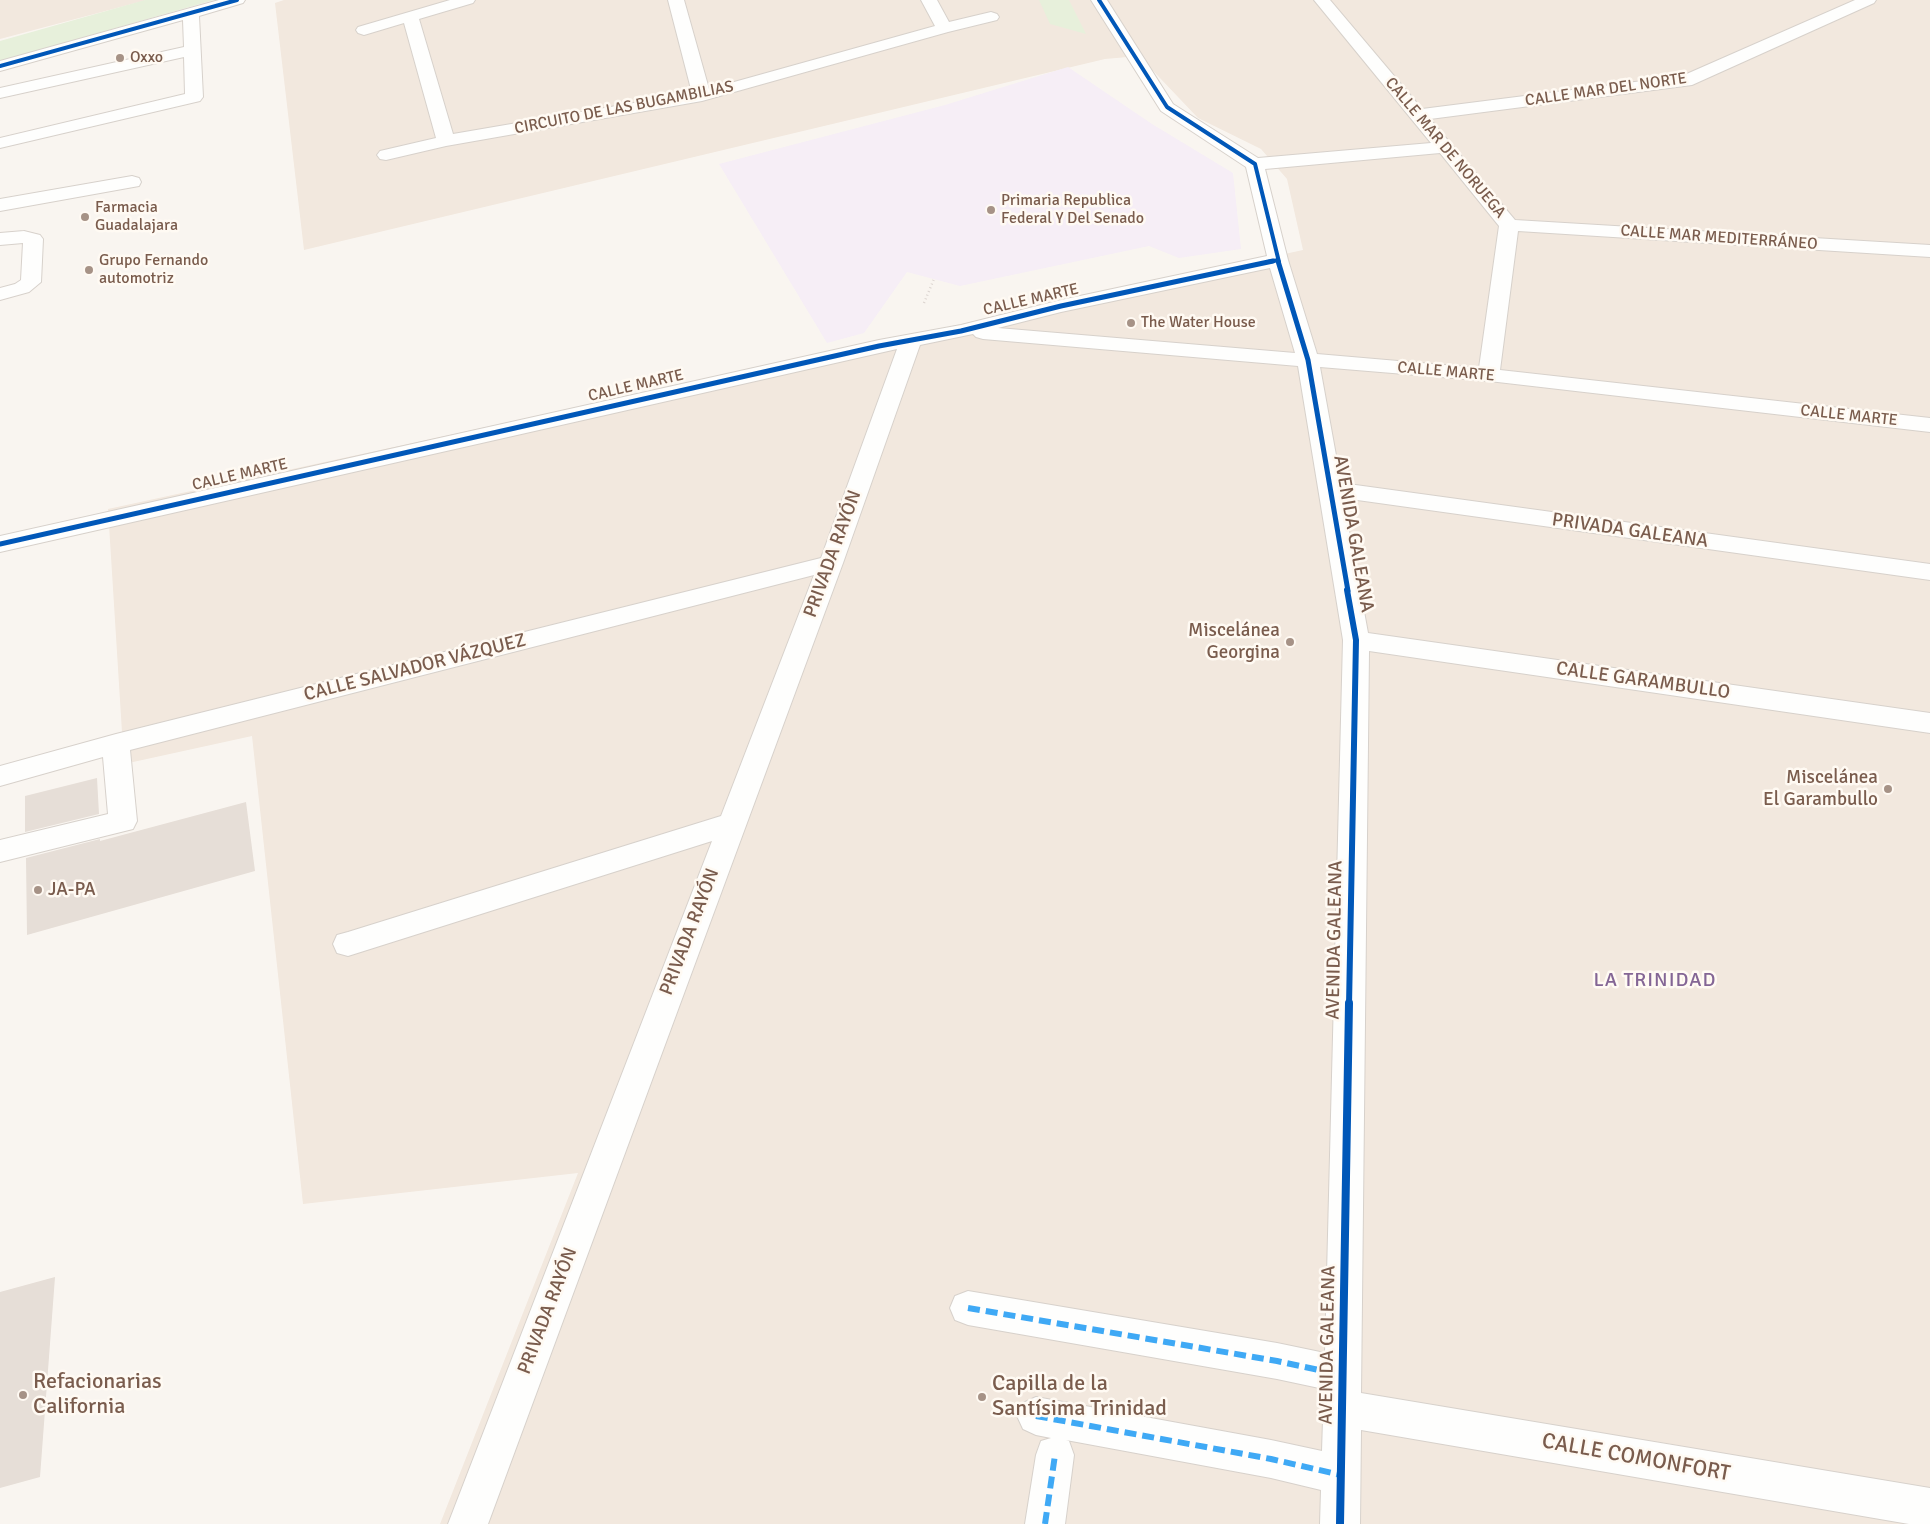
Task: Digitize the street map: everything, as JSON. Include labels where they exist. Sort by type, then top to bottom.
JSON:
[{"type":"street","points":[[0,66],[237,0]]},
{"type":"street","points":[[364,30],[411,18],[467,0]]},
{"type":"street","points":[[676,0],[702,96]]},
{"type":"street","points":[[929,0],[944,28]]},
{"type":"street","points":[[1099,0],[1168,107],[1255,164],[1446,147]]},
{"type":"street","name":"CALLE MAR DE NORUEGA","points":[[1322,0],[1509,225],[1489,375]]},
{"type":"street","name":"CALLE MAR DEL NORTE","points":[[1418,116],[1686,81],[1862,1]]},
{"type":"street","points":[[0,143],[194,97],[191,13]]},
{"type":"street","name":"CIRCUITO DE LAS BUGAMBILIAS","points":[[386,155],[446,141],[702,96],[944,28],[991,17]]},
{"type":"street","points":[[411,18],[446,141]]},
{"type":"street","points":[[0,93],[192,50]]},
{"type":"street","points":[[1255,164],[1278,260],[1308,360]]},
{"type":"street","points":[[0,205],[132,182]]},
{"type":"street","name":"CALLE MAR MEDITERRÁNEO","points":[[1509,225],[1930,251]]},
{"type":"street","points":[[1905,250],[1930,231]]},
{"type":"street","points":[[0,239],[24,237],[33,239],[31,282],[22,288],[0,294]]},
{"type":"street","name":"CALLE MARTE","points":[[0,544],[878,346],[962,331],[1062,306],[1278,260]]},
{"type":"street","name":"CALLE MARTE","points":[[962,331],[1489,375],[1930,425]]},
{"type":"street","name":"PRIVADA RAYÓN","points":[[468,1524],[831,563],[911,340]]},
{"type":"street","name":"AVENIDA GALEANA","points":[[1308,360],[1356,640],[1340,1524]]},
{"type":"street","name":"PRIVADA GALEANA","points":[[1330,489],[1930,572]]},
{"type":"street","name":"CALLE SALVADOR VÁZQUEZ","points":[[0,776],[116,744],[831,563]]},
{"type":"street","name":"CALLE GARAMBULLO","points":[[1356,640],[1930,723]]},
{"type":"street","points":[[0,851],[124,821],[116,744]]},
{"type":"street","points":[[348,944],[731,824]]},
{"type":"street","name":"CALLE COMONFORT","points":[[968,1308],[1267,1360],[1342,1391],[1930,1508]]},
{"type":"street","points":[[1036,1416],[1271,1459],[1341,1476]]},
{"type":"street","points":[[1045,1524],[1055,1454]]},
{"type":"shaded area","points":[[0,0],[147,0],[0,39]]},
{"type":"shaded area","points":[[284,0],[1930,0],[1930,1524],[440,1524],[578,1173],[303,1204],[252,736],[124,764],[108,509],[1303,250],[1287,179],[1261,149],[1198,118],[1139,56],[1105,59],[304,250],[275,3]]},
{"type":"shaded area","name":"Primaria Republica Federal Y Del Senado","points":[[1068,67],[1152,124],[1233,173],[1241,249],[1179,258],[1149,246],[960,286],[907,272],[864,333],[827,343],[719,164],[945,105]]},
{"type":"green space","points":[[145,0],[214,0],[0,61],[0,41]]},
{"type":"green space","points":[[1039,0],[1069,0],[1086,34],[1050,24]]},
{"type":"building","points":[[97,778],[99,814],[25,832],[25,796]]},
{"type":"building","points":[[246,802],[255,871],[27,935],[26,858],[100,839],[100,841]]},
{"type":"building","name":"Refacionarias California","points":[[55,1277],[40,1477],[0,1488],[0,1292]]},
{"type":"marked path","points":[[968,1308],[1277,1361],[1342,1375]]},
{"type":"marked path","points":[[1036,1416],[1271,1459],[1341,1475]]},
{"type":"marked path","points":[[1045,1524],[1055,1455]]},
{"type":"cycle path","points":[[0,66],[237,0]]},
{"type":"cycle path","points":[[1099,0],[1167,107],[1255,164],[1278,260],[1308,360],[1356,640],[1340,1524]]},
{"type":"cycle path","points":[[0,544],[879,346],[961,331],[1061,306],[1278,260]]},
{"type":"place","name":"Oxxo","points":[[120,58]]},
{"type":"place","name":"Primaria Republica Federal Y Del Senado","points":[[991,210]]},
{"type":"place","name":"Farmacia Guadalajara","points":[[85,217]]},
{"type":"place","name":"Grupo Fernando automotriz","points":[[89,270]]},
{"type":"place","name":"The Water House","points":[[1131,323]]},
{"type":"place","name":"Miscelánea Georgina","points":[[1290,642]]},
{"type":"place","name":"Miscelánea El Garambullo","points":[[1888,789]]},
{"type":"place","name":"JA-PA","points":[[38,890]]},
{"type":"place","name":"Refacionarias California","points":[[23,1395]]},
{"type":"place","name":"Capilla de la Santísima Trinidad","points":[[982,1397]]},
{"type":"district","name":"LA TRINIDAD","points":[[1655,981]]}]
